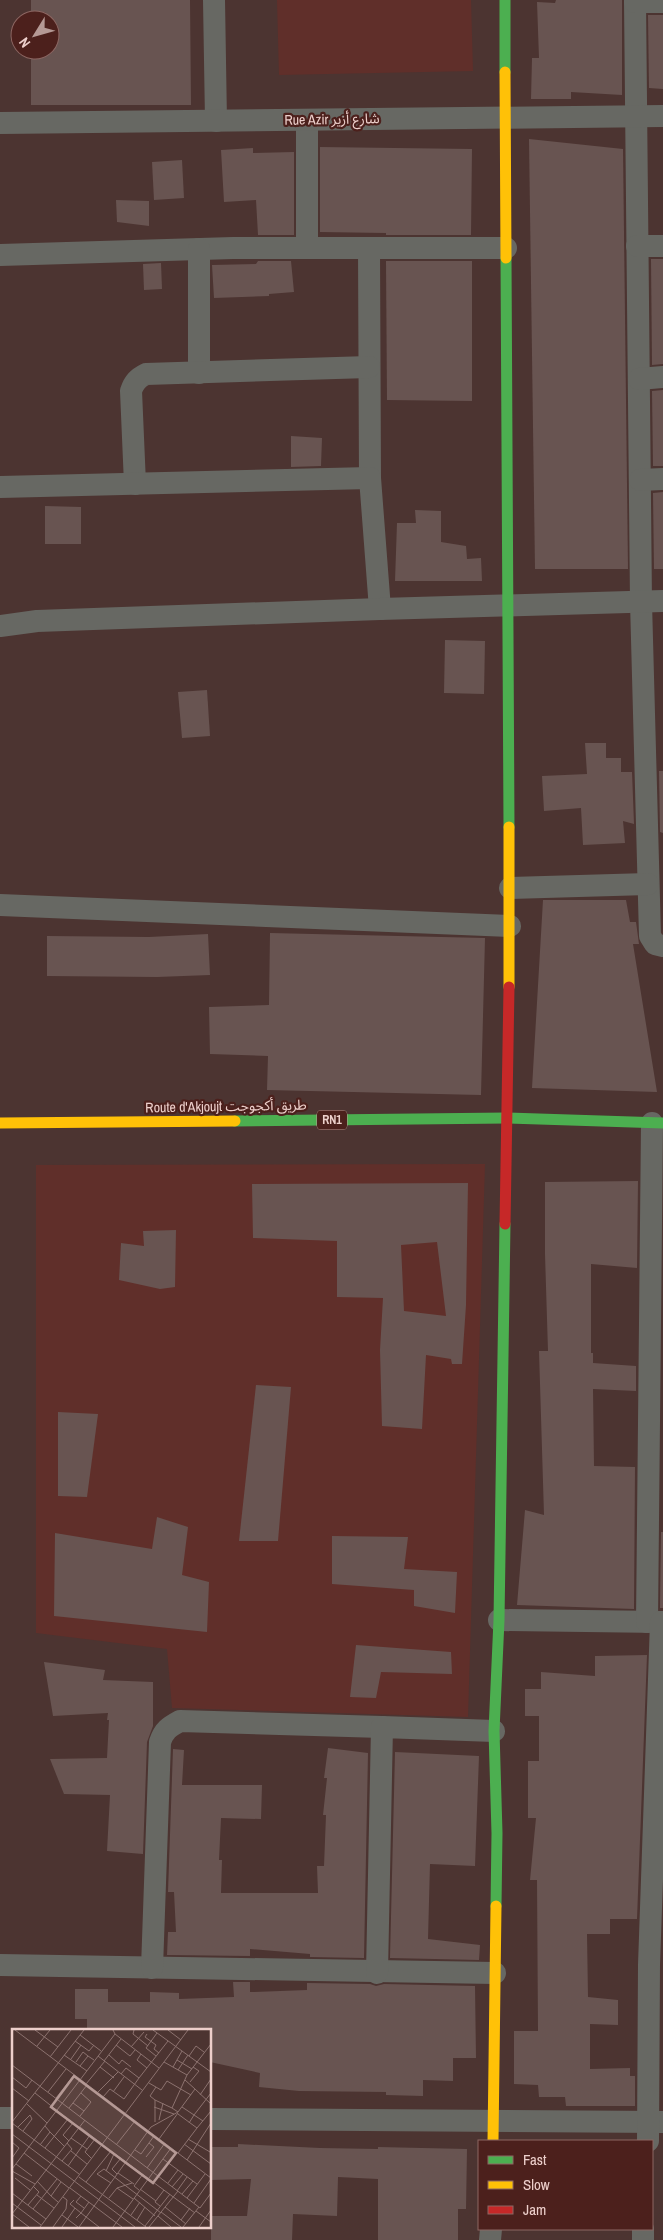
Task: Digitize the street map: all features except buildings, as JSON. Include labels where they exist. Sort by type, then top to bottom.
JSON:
[{"type":"main road","points":[[493,2131],[497,1833],[494,1731],[499,1620],[510,926],[505,0]]},
{"type":"main road","name":"Route d'Akjoujt طريق أكجوجت","points":[[0,1124],[507,1118],[658,1123]]},
{"type":"street","points":[[214,0],[216,121]]},
{"type":"street","points":[[663,2],[635,1],[640,480],[652,602],[654,723],[655,854],[648,884],[650,936],[655,944],[663,946]]},
{"type":"street","name":"Rue Azir شارع أزير","points":[[0,122],[663,116]]},
{"type":"street","points":[[307,120],[307,248]]},
{"type":"street","points":[[638,246],[663,246]]},
{"type":"street","points":[[369,248],[370,478],[380,609]]},
{"type":"street","points":[[0,255],[199,249],[506,248]]},
{"type":"street","points":[[199,249],[199,373]]},
{"type":"street","points":[[135,484],[131,391],[133,383],[146,374],[369,367]]},
{"type":"street","points":[[639,379],[663,377]]},
{"type":"street","points":[[0,487],[370,478]]},
{"type":"street","points":[[640,480],[663,479]]},
{"type":"street","points":[[0,626],[38,621],[652,602]]},
{"type":"street","points":[[510,888],[648,884]]},
{"type":"street","points":[[0,906],[510,926]]},
{"type":"street","points":[[211,2119],[493,2131],[654,2128],[659,1767],[656,1498],[658,1123]]},
{"type":"street","points":[[499,1620],[657,1622]]},
{"type":"street","points":[[152,1968],[160,1742],[163,1733],[168,1727],[180,1721],[494,1731]]},
{"type":"street","points":[[377,1972],[382,1727]]},
{"type":"street","points":[[0,1965],[495,1973]]},
{"type":"shaded area","points":[[277,0],[471,0],[473,71],[279,75]]},
{"type":"shaded area","points":[[485,1164],[468,1717],[172,1708],[167,1649],[36,1633],[36,1165]]},
{"type":"traffic: fast","points":[[505,0],[505,72]]},
{"type":"traffic: fast","points":[[506,258],[509,827]]},
{"type":"traffic: fast","points":[[235,1121],[507,1118],[663,1123]]},
{"type":"traffic: fast","points":[[496,1906],[497,1833],[494,1731],[499,1620],[505,1224]]},
{"type":"traffic: slow","points":[[505,72],[506,258]]},
{"type":"traffic: slow","points":[[509,827],[509,987]]},
{"type":"traffic: slow","points":[[0,1123],[235,1121]]},
{"type":"traffic: slow","points":[[493,2140],[496,1906]]},
{"type":"traffic: jam","points":[[505,1224],[509,987]]}]
